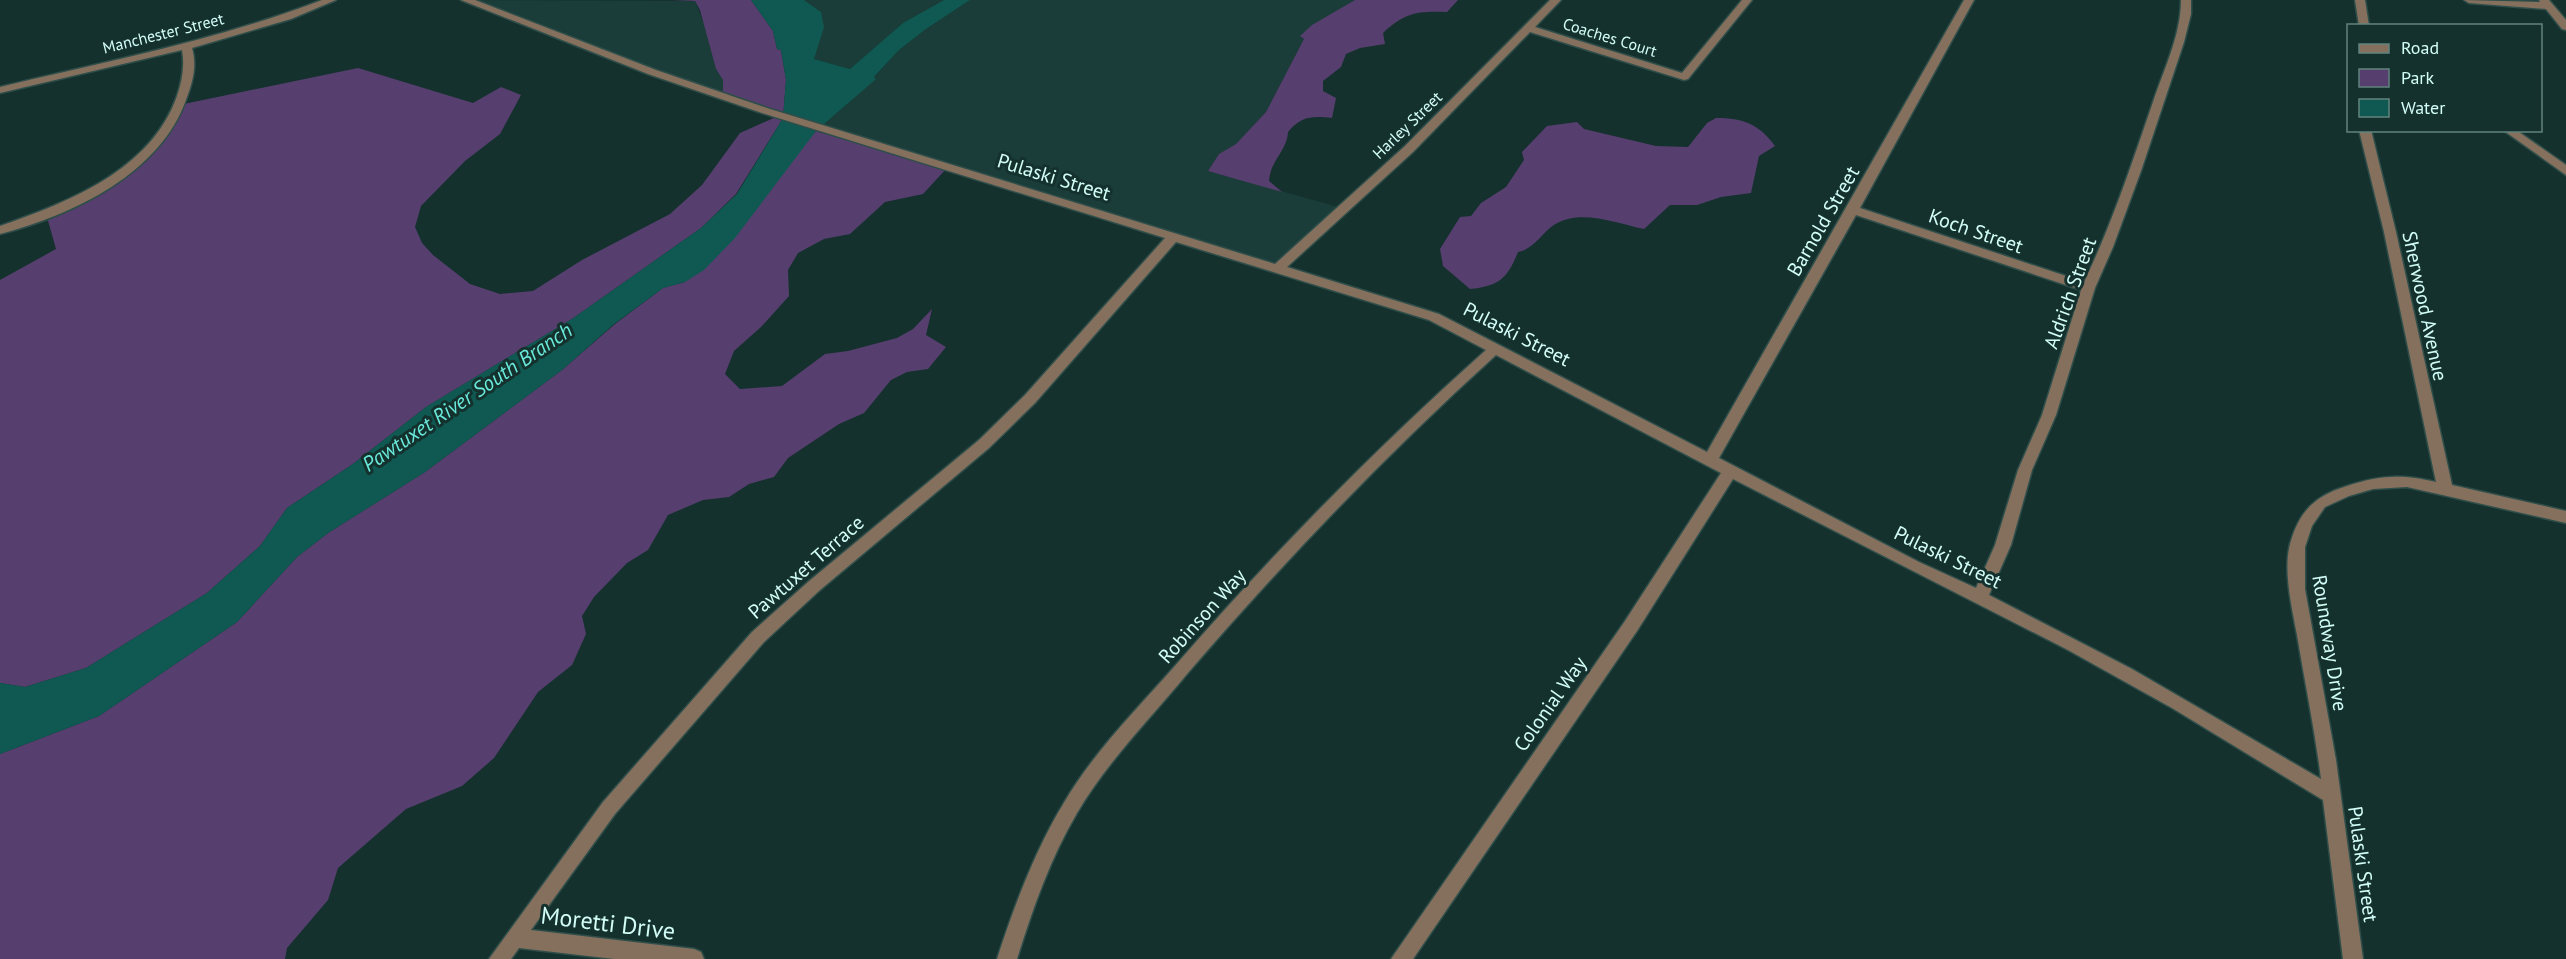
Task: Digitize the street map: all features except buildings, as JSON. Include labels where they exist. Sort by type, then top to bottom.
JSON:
[{"type":"street","name":"Manchester Street","points":[[0,90],[186,46],[287,17],[331,0]]},
{"type":"street","name":"Pulaski Street","points":[[466,0],[642,68],[766,111],[1434,317],[1912,566],[1980,597],[2160,692],[2332,796],[2353,959]]},
{"type":"street","name":"Harley Street","points":[[1277,269],[1409,149],[1556,0]]},
{"type":"street","name":"Coaches Court","points":[[1527,28],[1684,77],[1747,0]]},
{"type":"street","name":"Barnold Street","points":[[1710,460],[1739,416],[1783,330],[1853,210],[1969,0]]},
{"type":"street","name":"Aldrich Street","points":[[1980,597],[2003,545],[2025,470],[2049,415],[2088,288],[2115,225],[2179,42],[2186,14],[2186,0]]},
{"type":"street","points":[[2360,0],[2364,24]]},
{"type":"street","points":[[2469,0],[2546,3],[2566,27]]},
{"type":"street","points":[[0,230],[57,208],[112,179],[158,144],[182,106],[191,60],[186,46]]},
{"type":"street","name":"Sherwood Avenue","points":[[2365,132],[2390,232],[2445,489]]},
{"type":"street","points":[[2511,132],[2566,171]]},
{"type":"street","name":"Koch Street","points":[[1853,210],[2088,288]]},
{"type":"street","name":"Pawtuxet Terrace","points":[[499,959],[609,808],[758,637],[823,578],[984,444],[1030,399],[1173,237]]},
{"type":"street","name":"Robinson Way","points":[[1007,959],[1044,854],[1074,802],[1122,740],[1201,646],[1384,450],[1495,349]]},
{"type":"street","name":"Colonial Way","points":[[1401,959],[1630,626],[1730,471]]},
{"type":"street","name":"Roundway Drive","points":[[2332,796],[2297,589],[2297,548],[2305,524],[2320,503],[2373,483],[2407,481],[2566,517]]},
{"type":"street","name":"Moretti Drive","points":[[516,938],[694,959]]},
{"type":"shaded area","points":[[462,0],[695,1],[707,32],[716,69],[724,80],[723,97]]},
{"type":"shaded area","points":[[804,0],[944,0],[903,23],[850,69],[814,59],[821,12]]},
{"type":"shaded area","points":[[970,0],[1355,0],[1301,37],[1304,39],[1266,112],[1236,144],[1219,154],[1208,171],[1342,208],[1277,267],[816,131],[852,100],[872,76],[875,77],[899,50]]},
{"type":"green space","points":[[672,0],[751,0],[773,31],[777,49],[781,50],[786,80],[783,118],[736,194],[701,228],[572,319],[426,407],[353,464],[287,508],[260,546],[207,593],[86,668],[25,687],[0,683],[0,280],[56,249],[47,217],[149,150],[179,105],[358,68],[473,103],[501,87],[521,95],[500,134],[465,161],[421,206],[415,227],[422,243],[433,255],[470,284],[500,294],[533,291],[582,260],[670,214],[702,185],[740,133],[778,116],[723,97],[723,80],[716,69],[700,10],[695,1]]},
{"type":"green space","points":[[1355,0],[1458,0],[1447,12],[1412,14],[1398,21],[1383,33],[1385,44],[1360,48],[1346,54],[1341,67],[1323,81],[1323,91],[1336,98],[1332,118],[1307,118],[1288,132],[1285,145],[1272,168],[1269,181],[1282,192],[1208,171],[1219,154],[1236,144],[1266,112],[1304,39],[1300,36],[1312,25]]},
{"type":"green space","points":[[1716,118],[1734,119],[1750,124],[1763,132],[1775,146],[1759,156],[1751,193],[1721,197],[1697,205],[1670,205],[1644,229],[1596,218],[1572,218],[1561,221],[1532,245],[1518,252],[1506,275],[1488,286],[1470,289],[1443,266],[1440,249],[1460,217],[1471,216],[1481,203],[1506,187],[1524,160],[1522,152],[1547,126],[1577,122],[1584,129],[1656,146],[1688,147],[1707,123]]},
{"type":"green space","points":[[816,131],[946,169],[923,194],[885,202],[850,234],[824,239],[798,253],[788,270],[789,296],[761,327],[734,351],[725,374],[740,389],[782,386],[825,354],[848,351],[897,338],[913,329],[932,309],[926,335],[946,347],[928,369],[907,372],[891,380],[864,413],[839,424],[788,458],[774,477],[749,484],[729,497],[703,500],[668,515],[648,550],[627,563],[594,597],[582,616],[586,634],[572,665],[538,692],[494,758],[462,786],[406,809],[338,868],[328,900],[287,948],[285,959],[0,959],[0,754],[99,716],[237,622],[297,557],[328,533],[425,472],[562,370],[615,324],[663,288],[685,282]]},
{"type":"water","name":"Pawtuxet River South Branch","points":[[751,0],[804,0],[821,12],[824,27],[814,59],[850,69],[903,23],[944,0],[970,0],[899,50],[874,77],[876,79],[816,131],[735,238],[704,270],[685,282],[663,288],[614,324],[562,370],[425,472],[328,533],[297,557],[237,622],[99,716],[0,754],[0,683],[25,687],[86,668],[207,593],[260,546],[287,508],[353,464],[426,407],[572,319],[701,228],[737,194],[783,118],[786,80],[781,50],[777,49],[773,31]]}]
